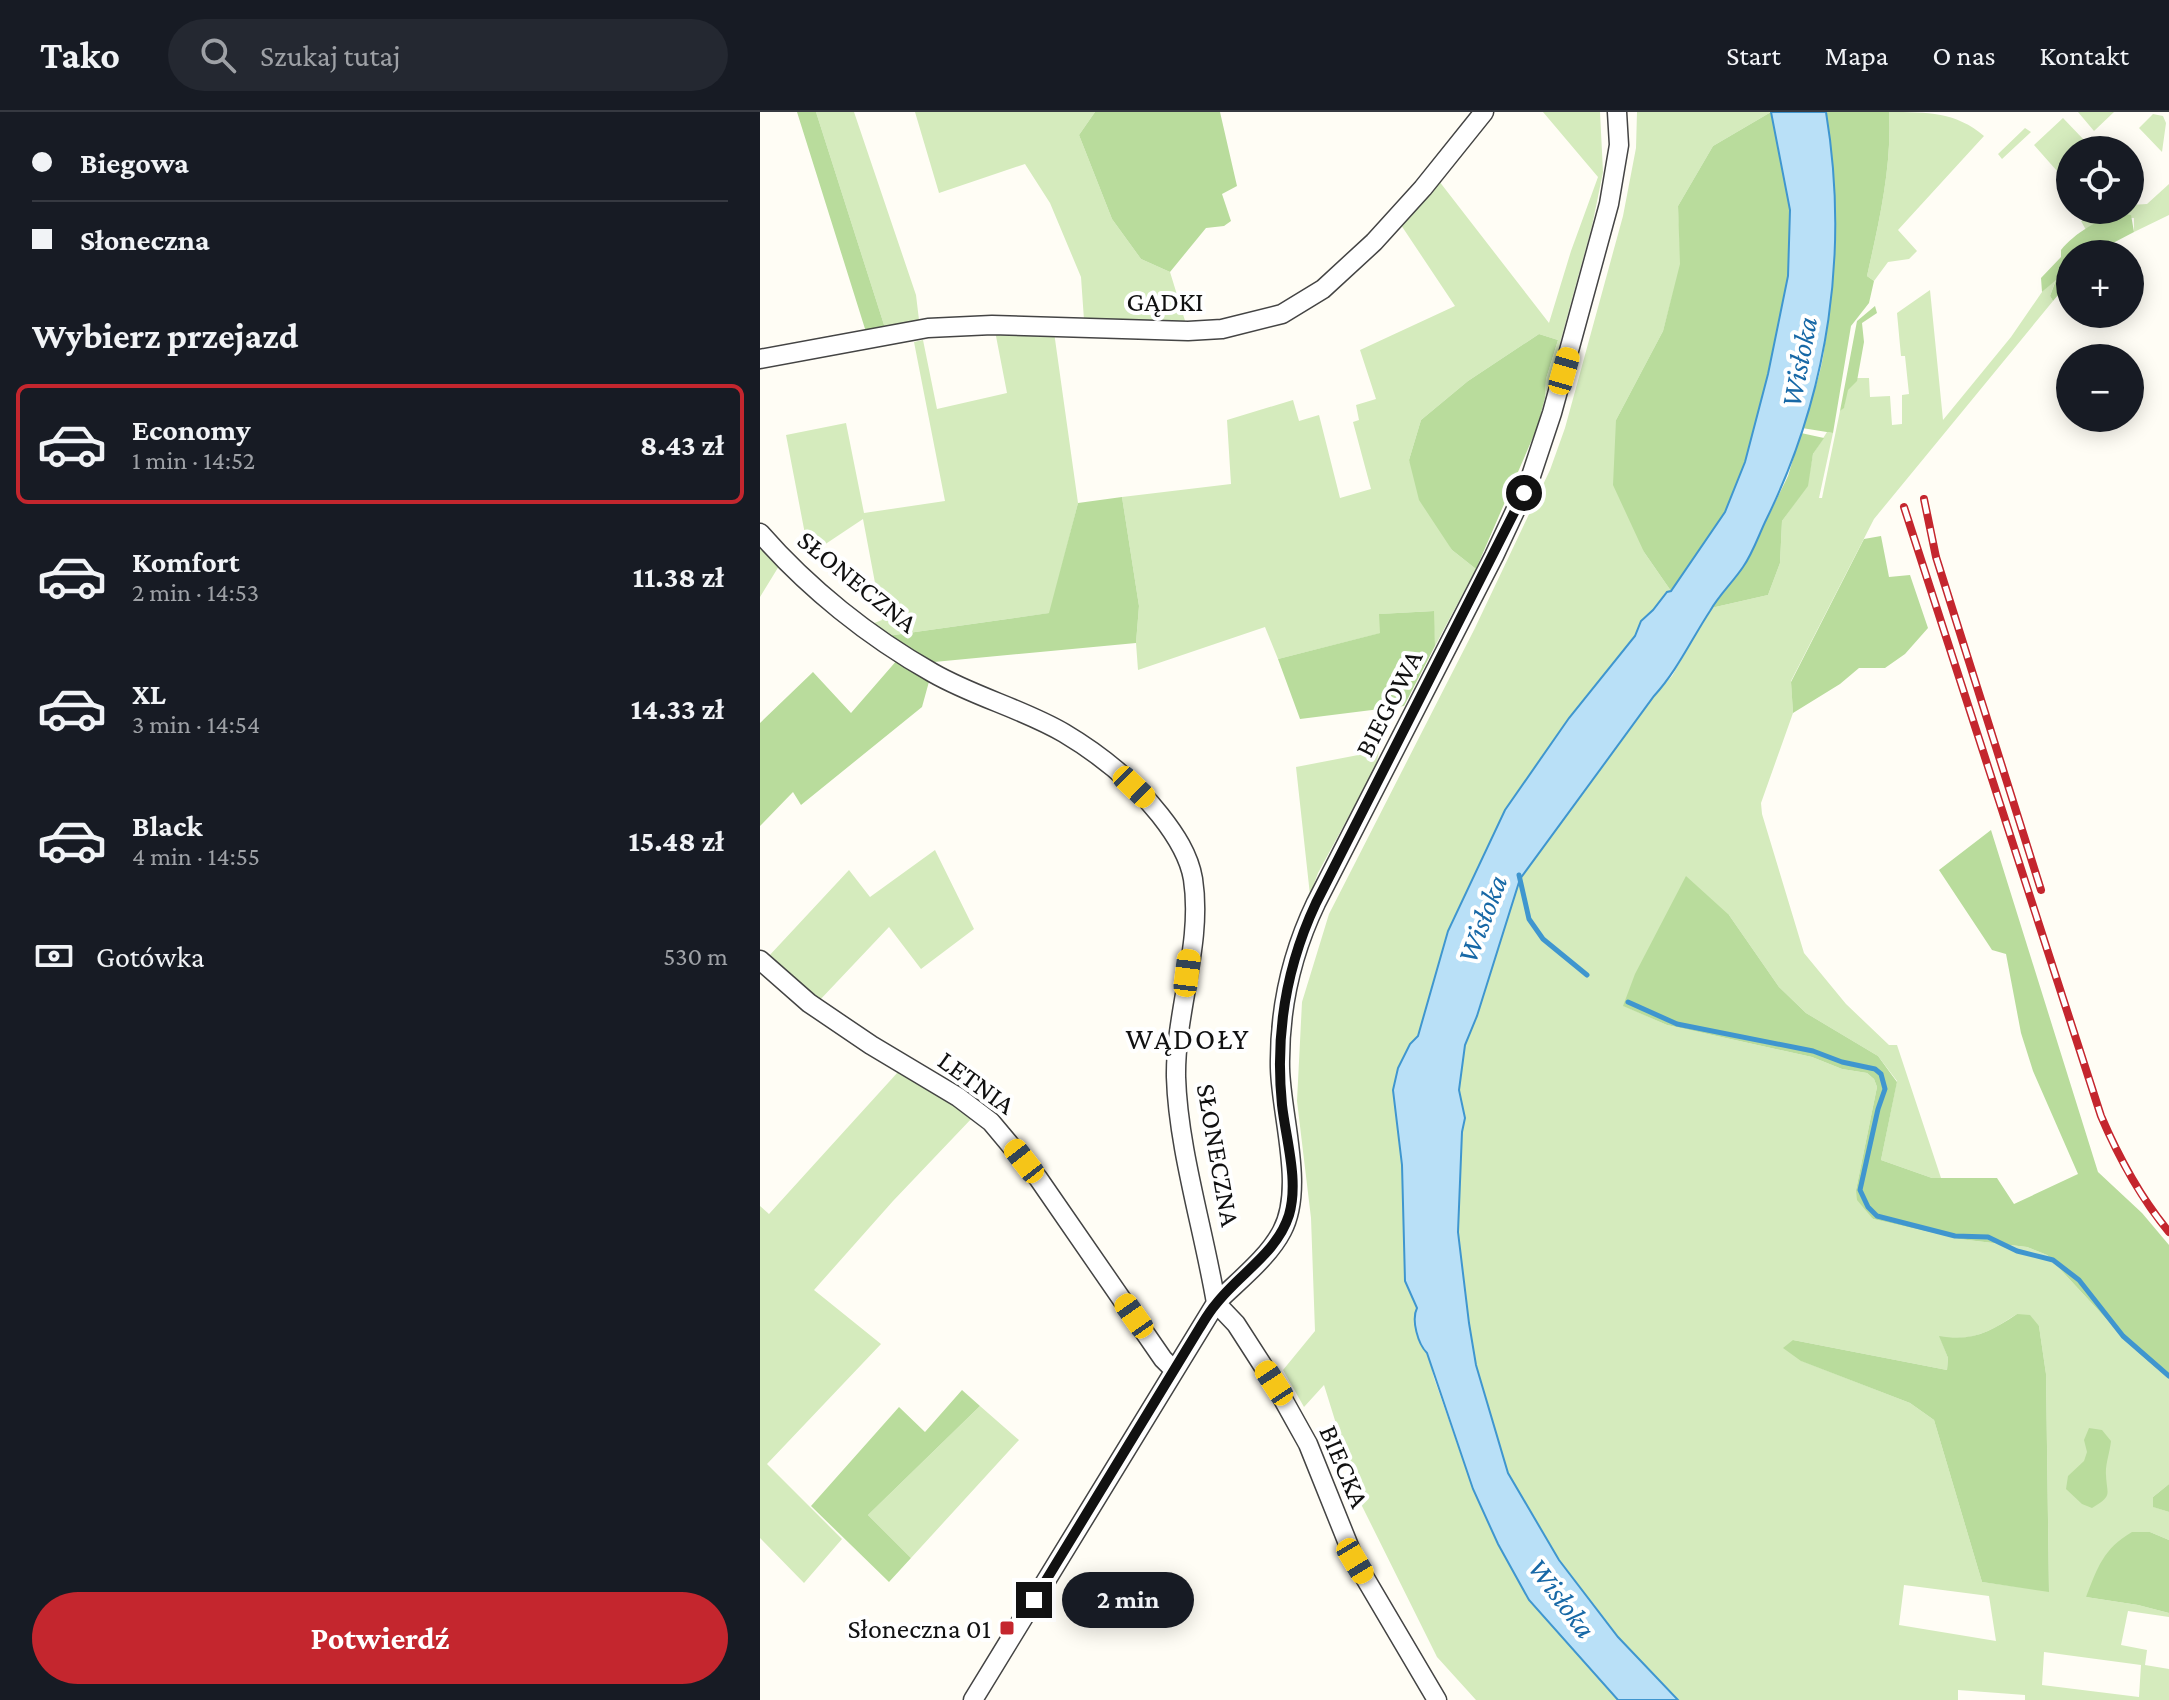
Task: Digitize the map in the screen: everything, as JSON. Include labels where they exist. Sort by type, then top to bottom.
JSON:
[{"type":"street","name":"GĄDKI","points":[[760,359],[928,328],[992,325],[1188,331],[1222,329],[1275,317],[1323,289],[1374,242],[1423,188],[1484,112]]},
{"type":"street","name":"BIEGOWA","points":[[1216,1303],[1275,1242],[1288,1215],[1291,1184],[1280,1065],[1283,1012],[1294,960],[1316,903],[1530,479],[1552,413],[1609,204],[1619,145],[1617,112]]},
{"type":"street","name":"SŁONECZNA","points":[[760,533],[787,564],[852,619],[921,666],[1063,732],[1096,754],[1149,801],[1173,832],[1187,858],[1193,879],[1194,920],[1176,1076],[1184,1136],[1216,1303]]},
{"type":"street","name":"LETNIA","points":[[760,960],[809,1003],[871,1045],[958,1097],[991,1122],[1038,1178],[1163,1359],[1174,1370]]},
{"type":"street","points":[[973,1700],[1216,1303]]},
{"type":"street","name":"BIECKA","points":[[1216,1303],[1236,1324],[1288,1407],[1308,1444],[1355,1561],[1437,1700]]},
{"type":"green space","points":[[797,112],[816,112],[885,328],[866,332]]},
{"type":"green space","points":[[816,112],[854,112],[916,295],[919,320],[885,328]]},
{"type":"green space","points":[[915,112],[1095,112],[1079,135],[1112,219],[1141,259],[1170,272],[1186,324],[1084,320],[1081,277],[1050,203],[1025,164],[939,193]]},
{"type":"green space","points":[[1095,112],[1220,112],[1237,186],[1222,194],[1231,221],[1224,226],[1206,228],[1170,272],[1141,259],[1112,219],[1079,135]]},
{"type":"green space","points":[[1543,112],[1600,112],[1603,172],[1592,226],[1545,398],[1546,379],[1558,340],[1539,334],[1468,381],[1421,420],[1409,460],[1452,550],[1476,569],[1435,646],[1433,611],[1380,614],[1381,633],[1278,659],[1265,627],[1138,670],[1136,643],[1139,606],[1122,497],[1231,484],[1227,420],[1293,400],[1299,421],[1319,415],[1340,498],[1371,489],[1353,422],[1359,420],[1356,405],[1376,399],[1360,350],[1455,306],[1401,225],[1439,181],[1549,323],[1598,177]]},
{"type":"green space","points":[[1637,112],[1771,112],[1713,146],[1678,206],[1681,264],[1663,331],[1616,420],[1644,552],[1671,591],[1666,592],[1653,611],[1641,621],[1635,636],[1569,718],[1505,810],[1448,931],[1418,1036],[1410,1044],[1393,1090],[1402,1165],[1405,1281],[1417,1309],[1434,1378],[1473,1489],[1498,1544],[1529,1600],[1618,1700],[1476,1700],[1437,1657],[1361,1504],[1324,1385],[1304,1407],[1283,1370],[1315,1331],[1311,1218],[1297,1101],[1302,1002],[1329,914],[1474,630],[1550,470],[1565,428],[1623,216],[1636,148]]},
{"type":"green space","points":[[1771,112],[1790,210],[1788,276],[1768,374],[1745,462],[1725,512],[1671,591],[1644,552],[1613,485],[1616,420],[1663,331],[1680,264],[1678,206],[1713,146]]},
{"type":"green space","points":[[1826,112],[1889,112],[1887,174],[1867,276],[1874,281],[1869,303],[1851,326],[1833,433],[1802,428],[1823,357],[1834,264],[1835,205]]},
{"type":"green space","points":[[1889,112],[1941,115],[1963,122],[1984,136],[1898,230],[1917,251],[1909,259],[1888,262],[1874,281],[1867,276],[1887,174]]},
{"type":"green space","points":[[2078,112],[2114,112],[2094,131]]},
{"type":"green space","points":[[2153,114],[2163,116],[2166,123],[2162,152],[2139,128]]},
{"type":"green space","points":[[2063,118],[2080,136],[2056,136],[2056,170],[2034,145]]},
{"type":"green space","points":[[2025,128],[2031,132],[2002,159],[1998,154]]},
{"type":"green space","points":[[2169,184],[2169,215],[2134,232],[2134,224],[2144,224],[2144,204]]},
{"type":"green space","points":[[2093,224],[2133,224],[2134,232],[2119,240],[2071,240]]},
{"type":"green space","points":[[2056,262],[2056,280],[2042,292],[2041,278]]},
{"type":"green space","points":[[2056,279],[2050,296],[2053,301],[1874,519],[1791,681],[1793,713],[1761,803],[1804,953],[1846,1004],[1889,1045],[1897,1045],[1941,1178],[1932,1178],[1881,1160],[1897,1081],[1878,1056],[1806,1013],[1779,987],[1729,915],[1624,1006],[1667,1025],[1812,1057],[1842,1069],[1867,1073],[1877,1087],[1856,1190],[1873,1219],[1959,1239],[2027,1247],[2047,1255],[2136,1351],[2169,1379],[2169,1484],[2153,1497],[2154,1507],[2169,1512],[2169,1540],[2150,1532],[2133,1532],[2086,1597],[2169,1613],[2169,1617],[2128,1611],[2121,1645],[2147,1650],[2145,1665],[2169,1669],[2169,1700],[2025,1700],[2025,1695],[1958,1690],[1958,1700],[1678,1700],[1618,1637],[1559,1560],[1508,1473],[1476,1365],[1458,1232],[1465,1118],[1459,1090],[1465,1045],[1520,879],[1654,696],[1672,676],[1711,608],[1768,595],[1780,563],[1782,521],[1807,486],[1813,454],[1827,432],[1833,433],[1819,498],[1822,498],[1847,390],[1857,378],[1869,378],[1870,397],[1890,396],[1892,425],[1902,424],[1902,395],[1909,394],[1897,313],[1930,290],[1943,420],[2011,337],[2042,292]],"holes":[[[2017,1314],[2039,1326],[2046,1374],[2049,1591],[1982,1582],[1934,1420],[1910,1403],[1802,1361],[1793,1340],[1947,1370],[1948,1358],[1940,1337],[1962,1338],[1981,1334]],[[1904,1585],[1989,1596],[1996,1641],[1899,1625]],[[2044,1652],[2141,1665],[2139,1697],[2042,1685]]]},
{"type":"green space","points":[[2056,280],[2056,297],[2053,301],[2050,296]]},
{"type":"green space","points":[[1875,306],[1877,313],[1862,323],[1864,342],[1857,381],[1848,390],[1844,408],[1840,411],[1857,321]]},
{"type":"green space","points":[[995,331],[1054,332],[1078,503],[1050,613],[887,636],[869,625],[882,620],[863,519],[809,555],[786,435],[846,423],[864,513],[945,501],[914,342],[923,340],[937,409],[1007,393]]},
{"type":"green space","points":[[1539,334],[1558,340],[1546,379],[1545,398],[1537,428],[1476,569],[1452,550],[1419,500],[1409,460],[1421,420],[1468,381]]},
{"type":"green space","points":[[1801,433],[1824,438],[1813,454],[1808,486],[1782,521],[1780,563],[1768,595],[1711,608],[1744,566],[1788,476]]},
{"type":"green space","points":[[1122,497],[1139,606],[1136,643],[934,662],[887,636],[1049,613],[1078,503]]},
{"type":"green space","points":[[1881,536],[1889,577],[1910,575],[1928,628],[1905,654],[1885,668],[1859,668],[1840,684],[1793,713],[1791,682],[1864,539]]},
{"type":"green space","points":[[760,544],[779,566],[760,597]]},
{"type":"green space","points":[[1434,611],[1435,646],[1404,706],[1300,719],[1278,659],[1380,633],[1379,614]]},
{"type":"green space","points":[[898,659],[930,678],[922,707],[801,805],[793,792],[760,826],[760,723],[813,672],[851,713]]},
{"type":"green space","points":[[1379,751],[1376,766],[1318,873],[1310,895],[1296,767]]},
{"type":"green space","points":[[1991,830],[2098,1172],[2142,1213],[2169,1245],[2169,1379],[2136,1351],[2047,1255],[2027,1247],[1959,1239],[1873,1219],[1857,1200],[1856,1190],[1877,1087],[1867,1073],[1842,1069],[1812,1057],[1667,1025],[1623,1006],[1635,974],[1686,876],[1729,915],[1779,987],[1806,1013],[1878,1056],[1897,1082],[1881,1160],[1932,1178],[1997,1178],[2014,1204],[2078,1174],[2033,1071],[2021,1033],[2006,954],[1992,950],[1939,870]]},
{"type":"green space","points":[[935,850],[974,929],[921,969],[889,927],[818,1002],[768,957],[849,870],[870,897]]},
{"type":"green space","points":[[898,1072],[973,1117],[814,1290],[881,1344],[767,1464],[842,1539],[804,1583],[760,1538],[760,1206],[769,1214]]},
{"type":"green space","points":[[2017,1314],[2030,1315],[2039,1326],[2046,1374],[2049,1592],[1982,1582],[1934,1420],[1910,1403],[1801,1361],[1783,1348],[1793,1340],[1947,1370],[1948,1358],[1939,1336],[1961,1338],[1980,1334]]},
{"type":"green space","points":[[962,1390],[980,1406],[868,1515],[911,1558],[889,1582],[811,1506],[899,1407],[925,1432]]},
{"type":"green space","points":[[980,1406],[1019,1440],[911,1558],[868,1515]]},
{"type":"green space","points":[[2089,1428],[2102,1430],[2111,1441],[2106,1471],[2107,1494],[2092,1508],[2082,1504],[2066,1489],[2068,1476],[2084,1461],[2087,1452],[2084,1440]]},
{"type":"green space","points":[[2169,1484],[2169,1512],[2153,1507],[2153,1497]]},
{"type":"green space","points":[[2132,1532],[2150,1532],[2169,1540],[2169,1613],[2086,1597],[2108,1552]]},
{"type":"water","name":"Wisłoka","points":[[1771,112],[1826,112],[1833,164],[1834,268],[1819,370],[1806,421],[1747,562],[1714,605],[1670,676],[1520,879],[1465,1045],[1459,1090],[1465,1118],[1458,1232],[1469,1323],[1476,1365],[1508,1473],[1559,1560],[1618,1637],[1678,1700],[1618,1700],[1529,1600],[1498,1544],[1473,1489],[1427,1353],[1418,1338],[1415,1325],[1417,1308],[1405,1281],[1402,1165],[1393,1090],[1398,1068],[1410,1044],[1418,1036],[1448,931],[1505,810],[1569,718],[1635,636],[1641,621],[1671,591],[1725,512],[1745,462],[1768,374],[1788,276],[1790,210]]},
{"type":"waterway","name":"Wisłoka","points":[[1519,875],[1529,919],[1543,939],[1587,975]]},
{"type":"waterway","points":[[1628,1002],[1677,1024],[1813,1051],[1842,1062],[1875,1069],[1881,1074],[1885,1089],[1860,1190],[1868,1207],[1877,1216],[1955,1236],[1988,1237],[2017,1251],[2053,1260],[2079,1280],[2123,1336],[2169,1376]]},
{"type":"railway","points":[[1924,499],[1936,557],[2041,890]]},
{"type":"railway","points":[[1904,507],[2101,1116],[2131,1177],[2169,1232]]},
{"type":"place","name":"Słoneczna 01","points":[[1007,1628]]},
{"type":"district","name":"WĄDOŁY","points":[[1188,1039]]},
{"type":"route","points":[[1034,1600],[1216,1303],[1269,1249],[1283,1230],[1292,1195],[1280,1085],[1281,1028],[1298,944],[1524,493]]}]
